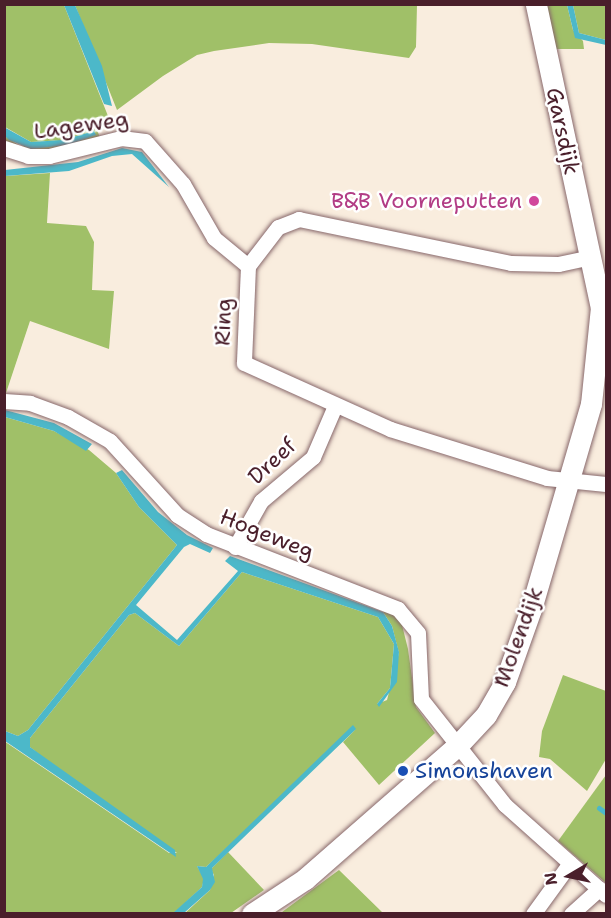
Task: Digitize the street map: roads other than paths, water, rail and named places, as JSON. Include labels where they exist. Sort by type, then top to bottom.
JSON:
[{"type":"main road","name":"Garsdijk","points":[[536,4],[591,257]]},
{"type":"main road","name":"Molendijk","points":[[252,914],[305,879],[458,745],[486,715],[505,682],[591,404],[603,326],[591,257]]},
{"type":"street","name":"Lageweg","points":[[4,148],[28,156],[49,156],[122,138],[145,141],[183,184],[214,238],[248,266]]},
{"type":"street","points":[[248,266],[278,227],[299,219],[511,262],[558,264],[591,257]]},
{"type":"street","name":"Ring","points":[[248,266],[244,363],[390,429],[558,481],[568,479],[606,484]]},
{"type":"street","name":"Hogeweg","points":[[4,401],[30,403],[95,432],[121,451],[159,496],[189,525],[235,547],[398,609],[418,633],[421,699],[505,805],[603,892]]},
{"type":"street","name":"Dreef","points":[[235,547],[261,501],[313,457],[335,406]]},
{"type":"street","points":[[533,914],[570,863]]},
{"type":"street","points":[[571,914],[603,892]]},
{"type":"water","points":[[64,5],[75,5],[102,66],[112,106],[104,104]]},
{"type":"water","points":[[567,5],[573,5],[579,33],[606,40],[606,45],[575,38]]},
{"type":"water","points":[[4,127],[31,142],[63,140],[94,131],[96,135],[68,145],[31,149],[9,140],[5,136]]},
{"type":"water","points":[[122,148],[142,152],[169,187],[132,154],[112,156],[69,171],[5,176],[5,170],[78,162]]},
{"type":"water","points":[[5,410],[54,423],[92,444],[86,451],[54,431],[5,417]]},
{"type":"water","points":[[122,470],[158,512],[187,535],[213,548],[210,553],[190,544],[184,547],[136,605],[177,640],[238,571],[225,561],[230,556],[383,612],[392,626],[399,652],[397,682],[379,707],[377,704],[390,688],[394,644],[378,617],[242,572],[179,646],[135,613],[129,615],[30,738],[30,747],[175,850],[176,857],[5,741],[5,731],[18,736],[28,730],[177,545],[139,507],[116,473]]},
{"type":"water","points":[[353,725],[356,729],[212,868],[215,882],[210,890],[184,913],[173,913],[202,887],[203,879],[197,866],[206,867]]},
{"type":"waterway","points":[[599,808],[606,813]]},
{"type":"place","name":"B&B Voorneputten","points":[[534,201]]},
{"type":"place","name":"Simonshaven","points":[[403,771]]}]
